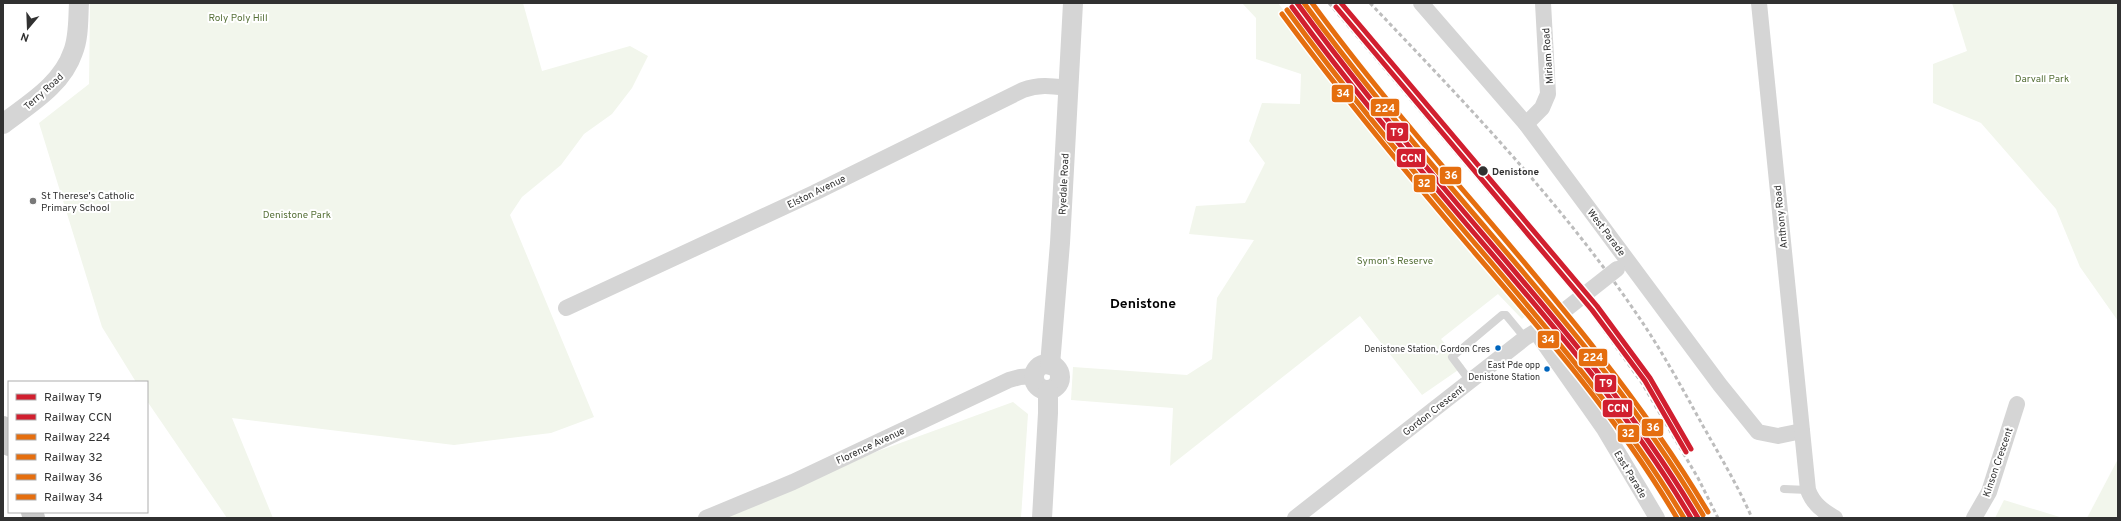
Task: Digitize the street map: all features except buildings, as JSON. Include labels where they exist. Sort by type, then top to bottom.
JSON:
[{"type":"main road","points":[[3,427],[8,442]]},
{"type":"street","name":"Terry Road","points":[[3,124],[45,91],[66,69],[76,44],[79,3]]},
{"type":"street","name":"Ryedale Road","points":[[1042,518],[1044,377],[1060,243],[1073,3]]},
{"type":"street","name":"West Parade","points":[[1421,3],[1526,124],[1623,264],[1758,432],[1778,436],[1802,431]]},
{"type":"street","name":"Miriam Road","points":[[1526,124],[1542,108],[1548,94],[1543,3]]},
{"type":"street","name":"Anthony Road","points":[[1759,3],[1802,431]]},
{"type":"street","name":"Elston Avenue","points":[[566,308],[814,193],[1023,90],[1035,86],[1046,85],[1068,88]]},
{"type":"street","name":"Gordon Crescent","points":[[1295,518],[1623,264]]},
{"type":"street","name":"East Parade","points":[[1536,331],[1604,429],[1657,518]]},
{"type":"street","name":"Florence Avenue","points":[[706,518],[793,482],[1009,380],[1020,377],[1044,377]]},
{"type":"street","name":"Kinson Crescent","points":[[1974,518],[1989,492],[2017,404]]},
{"type":"street","points":[[1802,431],[1808,490],[1811,498],[1821,510],[1835,518]]},
{"type":"lane","points":[[1470,381],[1452,357],[1502,315],[1506,315],[1536,331]]},
{"type":"lane","points":[[1784,489],[1808,490]]},
{"type":"green space","name":"Denistone Park","points":[[90,3],[523,3],[542,71],[630,46],[648,56],[632,88],[612,114],[584,134],[561,165],[522,197],[510,215],[594,417],[551,433],[454,445],[232,418],[273,518],[227,518],[148,402],[148,381],[135,381],[102,327],[39,123],[89,84]]},
{"type":"green space","name":"Symon's Reserve","points":[[1242,3],[1278,3],[1375,129],[1488,270],[1534,309],[1522,319],[1498,294],[1441,339],[1464,366],[1422,395],[1360,316],[1170,466],[1173,408],[1071,400],[1073,367],[1187,375],[1212,359],[1217,298],[1254,240],[1189,234],[1196,206],[1245,203],[1265,163],[1249,141],[1262,103],[1300,104],[1301,74],[1256,59],[1256,18]]},
{"type":"green space","name":"Darvall Park","points":[[1952,3],[2118,3],[2118,321],[2080,267],[2056,209],[1981,123],[1933,103],[1933,64],[1967,51]]},
{"type":"green space","points":[[1013,402],[1028,414],[1021,518],[707,518],[793,482]]},
{"type":"green space","points":[[2118,459],[2118,518],[2087,518]]},
{"type":"green space","points":[[2004,500],[2063,518],[1995,518]]},
{"type":"railway","points":[[1329,3],[1591,312],[1642,383],[1698,478],[1718,518]]},
{"type":"railway","points":[[1370,3],[1518,162],[1587,245],[1650,334],[1671,368],[1729,471],[1752,518]]},
{"type":"rail line","name":"T9","points":[[1297,3],[1356,81],[1523,281],[1615,395],[1672,476],[1698,518]]},
{"type":"rail line","name":"224","points":[[1304,3],[1389,113],[1539,290],[1597,362],[1652,436],[1703,515]]},
{"type":"rail line","name":"36","points":[[1312,3],[1412,130],[1568,315],[1618,378],[1665,444],[1708,512]]},
{"type":"rail line","name":"T9","points":[[1341,3],[1597,306],[1650,378],[1691,449]]},
{"type":"rail line","name":"CCN","points":[[1292,7],[1381,122],[1589,371],[1642,442],[1691,518]]},
{"type":"rail line","name":"CCN","points":[[1336,7],[1592,310],[1645,381],[1686,452]]},
{"type":"rail line","name":"32","points":[[1287,10],[1377,127],[1584,374],[1636,444],[1684,518]]},
{"type":"rail line","name":"34","points":[[1282,14],[1373,131],[1444,217],[1552,343],[1630,445],[1677,518]]},
{"type":"place","name":"Denistone","points":[[1483,171]]},
{"type":"place","name":"St Therese's Catholic Primary School","points":[[33,201]]},
{"type":"place","name":"Denistone Station, Gordon Cres","points":[[1498,348]]},
{"type":"place","name":"East Pde opp Denistone Station","points":[[1547,369]]},
{"type":"district","name":"Denistone","points":[[1143,303]]},
{"type":"park label","name":"Roly Poly Hill","points":[[238,17]]}]
